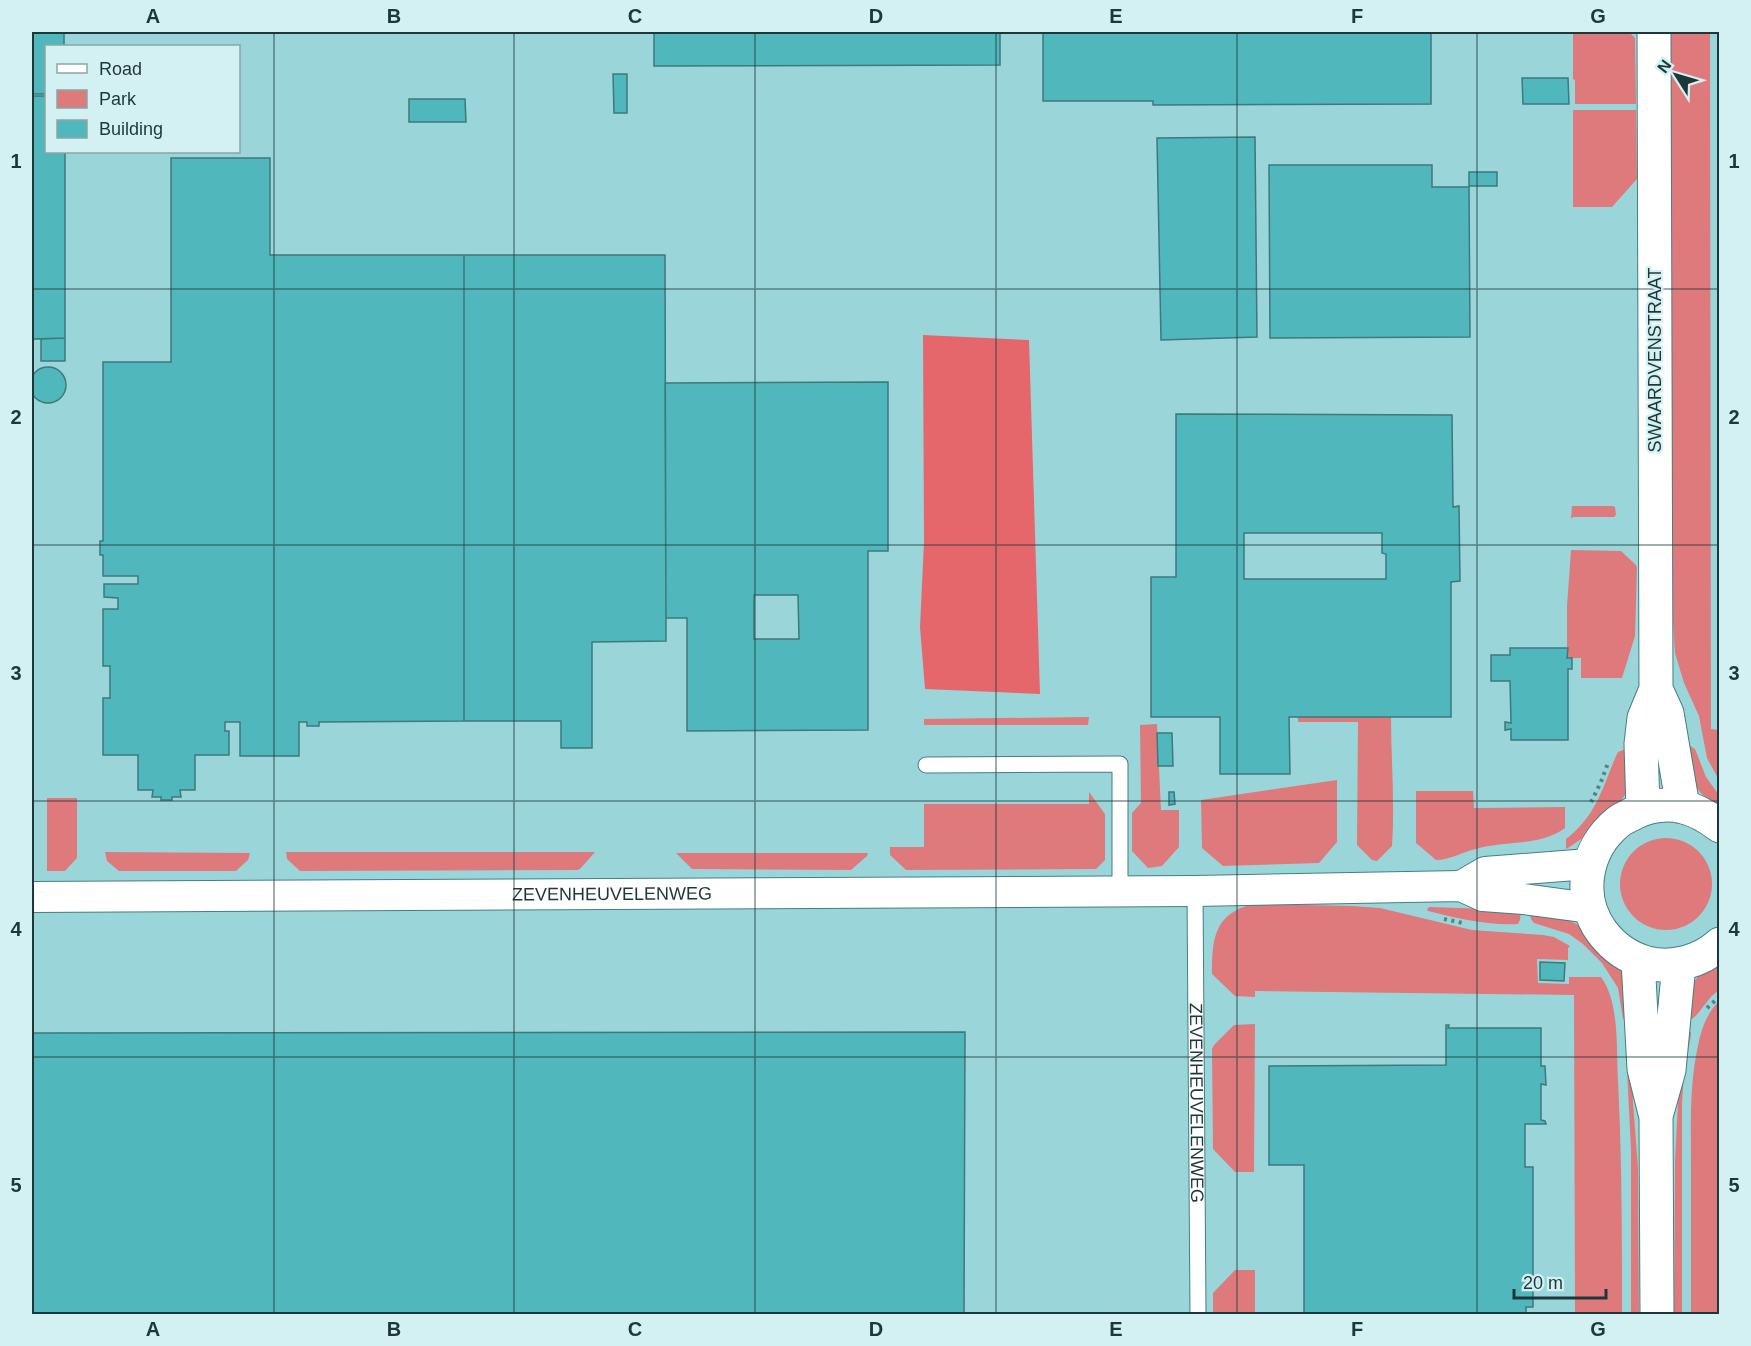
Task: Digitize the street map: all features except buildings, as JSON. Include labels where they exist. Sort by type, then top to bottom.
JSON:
[{"type":"street","name":"SWAARDVENSTRAAT","points":[[1643,809],[1641,744],[1644,718],[1656,688],[1654,32]]},
{"type":"street","name":"SWAARDVENSTRAAT","points":[[1656,688],[1667,713],[1683,807]]},
{"type":"street","points":[[1719,826],[1705,815],[1683,807],[1663,805],[1643,809],[1619,821],[1601,840],[1589,864],[1587,886],[1590,908],[1597,925],[1608,940],[1622,952],[1638,960],[1665,965],[1679,964],[1700,958],[1719,944]]},
{"type":"street","name":"ZEVENHEUVELENWEG","points":[[1461,886],[1485,872],[1589,864]]},
{"type":"street","name":"ZEVENHEUVELENWEG","points":[[32,897],[1195,891],[1461,886],[1483,896],[1590,908]]},
{"type":"street","points":[[1638,960],[1644,1069],[1656,1117],[1656,1314]]},
{"type":"street","points":[[1656,1117],[1669,1070],[1679,964]]},
{"type":"lane","points":[[926,765],[1120,764],[1120,891]]},
{"type":"lane","name":"ZEVENHEUVELENWEG","points":[[1195,891],[1198,1314]]},
{"type":"green space","points":[[1573,32],[1629,32],[1635,38],[1636,104],[1575,104]]},
{"type":"green space","points":[[1669,32],[1710,32],[1711,729],[1719,730],[1719,780],[1707,758],[1699,716],[1684,683],[1675,653],[1670,578]]},
{"type":"green space","points":[[1573,110],[1636,110],[1637,179],[1612,207],[1573,207]]},
{"type":"green space","points":[[1572,506],[1613,506],[1616,515],[1614,517],[1573,517],[1571,519]]},
{"type":"green space","points":[[1571,550],[1621,551],[1636,565],[1635,636],[1622,678],[1581,678],[1581,658],[1567,658],[1567,606]]},
{"type":"green space","points":[[1089,717],[1088,725],[924,725],[924,719]]},
{"type":"green space","points":[[1298,717],[1391,717],[1392,846],[1377,861],[1372,860],[1357,845],[1358,722],[1298,722]]},
{"type":"green space","points":[[1157,724],[1161,810],[1179,810],[1179,847],[1162,866],[1148,868],[1132,851],[1132,813],[1141,803],[1140,725]]},
{"type":"green space","points":[[1686,743],[1695,749],[1706,777],[1719,795],[1719,809],[1697,788],[1689,765]]},
{"type":"green space","points":[[1626,749],[1628,787],[1625,795],[1602,822],[1566,849],[1566,839],[1584,821],[1597,801],[1618,752]]},
{"type":"green space","points":[[1337,780],[1337,842],[1319,863],[1223,866],[1202,848],[1201,800]]},
{"type":"green space","points":[[1416,791],[1473,791],[1474,808],[1565,807],[1565,828],[1533,841],[1487,846],[1436,860],[1416,843]]},
{"type":"green space","points":[[1089,792],[1105,814],[1105,860],[1096,869],[906,870],[890,855],[890,847],[924,847],[924,804],[1089,804]]},
{"type":"green space","points":[[47,798],[77,798],[77,858],[65,871],[47,871]]},
{"type":"green space","points":[[1666,838],[1684,841],[1699,851],[1709,866],[1712,884],[1709,902],[1699,917],[1684,927],[1666,930],[1648,927],[1633,917],[1623,902],[1620,884],[1623,866],[1633,851],[1648,841]]},
{"type":"green space","points":[[105,852],[250,853],[248,860],[236,871],[119,871],[107,861]]},
{"type":"green space","points":[[286,852],[595,852],[577,870],[300,871],[287,859]]},
{"type":"green space","points":[[676,853],[868,853],[851,870],[692,869]]},
{"type":"green space","points":[[1255,904],[1380,908],[1472,930],[1554,937],[1570,946],[1568,960],[1537,959],[1538,983],[1569,984],[1569,977],[1601,977],[1611,1000],[1617,1041],[1622,1314],[1575,1314],[1574,995],[1255,991],[1255,997],[1235,996],[1212,974],[1215,939],[1223,920],[1231,913]]},
{"type":"green space","points":[[1429,907],[1521,910],[1518,924],[1507,924],[1484,923],[1450,916],[1428,911]]},
{"type":"green space","points":[[1529,910],[1575,923],[1621,969],[1624,975],[1630,1021],[1623,1019],[1618,988],[1602,963],[1569,934],[1534,923]]},
{"type":"green space","points":[[1719,959],[1719,990],[1689,1021],[1693,985],[1701,973]]},
{"type":"green space","points":[[1719,1001],[1719,1314],[1691,1314],[1693,1076],[1703,1027]]},
{"type":"green space","points":[[1255,1024],[1254,1172],[1235,1172],[1213,1149],[1212,1049],[1234,1025]]},
{"type":"green space","points":[[1625,1029],[1630,1029],[1638,1168],[1639,1314],[1631,1314],[1631,1150]]},
{"type":"green space","points":[[1687,1030],[1691,1032],[1691,1035],[1684,1072],[1682,1103],[1682,1314],[1674,1314],[1675,1160],[1679,1084]]},
{"type":"green space","points":[[1235,1270],[1255,1270],[1255,1314],[1213,1314],[1213,1293]]},
{"type":"shaded area","points":[[923,335],[1029,340],[1040,694],[925,689],[920,627],[924,542]]}]
